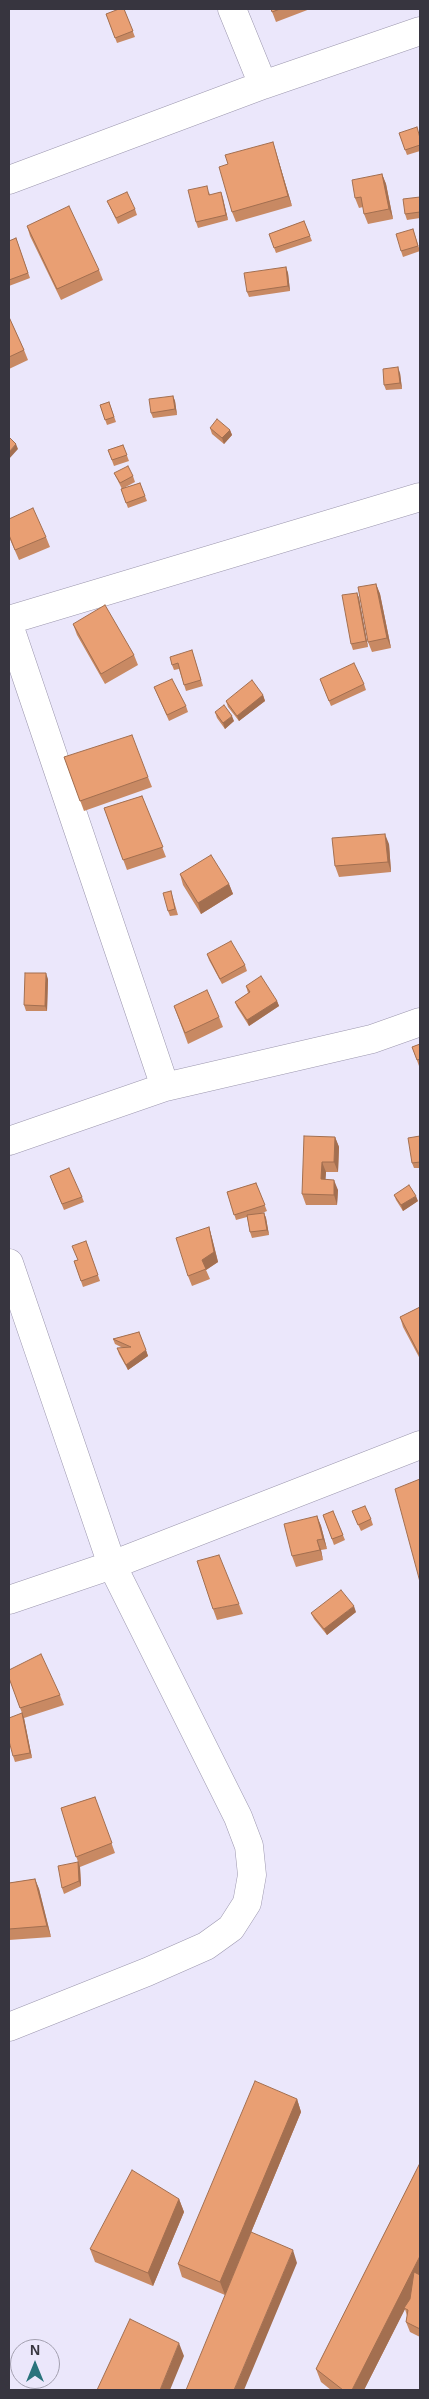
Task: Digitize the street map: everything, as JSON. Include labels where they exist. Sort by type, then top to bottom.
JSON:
[{"type":"street","points":[[232,9],[263,85]]},
{"type":"street","points":[[9,180],[263,85],[420,31]]},
{"type":"street","points":[[9,620],[420,497]]},
{"type":"street","points":[[9,625],[165,1087]]},
{"type":"street","points":[[9,1141],[165,1087],[372,1039],[420,1022]]},
{"type":"street","points":[[9,1263],[112,1565],[238,1817],[249,1846],[252,1875],[247,1903],[231,1928],[206,1946],[147,1972],[9,2027]]},
{"type":"street","points":[[9,1600],[112,1565],[420,1445]]},
{"type":"building","points":[[124,9],[133,31],[115,38],[106,14]]},
{"type":"building","points":[[417,127],[420,145],[405,150],[399,133]]},
{"type":"building","points":[[273,142],[288,196],[232,212],[219,167],[228,164],[225,155]]},
{"type":"building","points":[[382,174],[389,209],[364,214],[361,197],[355,198],[352,180]]},
{"type":"building","points":[[207,186],[209,195],[221,192],[226,215],[196,222],[188,190]]},
{"type":"building","points":[[127,192],[135,209],[116,218],[107,201]]},
{"type":"building","points":[[420,197],[420,212],[405,214],[403,199]]},
{"type":"building","points":[[69,206],[99,270],[57,289],[27,226]]},
{"type":"building","points":[[304,221],[310,236],[274,248],[269,234]]},
{"type":"building","points":[[413,229],[418,246],[401,251],[396,234]]},
{"type":"building","points":[[16,238],[28,273],[9,280],[9,241]]},
{"type":"building","points":[[286,267],[288,286],[247,292],[244,273]]},
{"type":"building","points":[[9,317],[24,350],[9,357]]},
{"type":"building","points":[[398,367],[400,383],[384,385],[383,369]]},
{"type":"building","points":[[173,396],[175,409],[151,413],[149,399]]},
{"type":"building","points":[[109,402],[114,417],[105,420],[100,405]]},
{"type":"building","points":[[217,419],[230,430],[222,438],[210,428]]},
{"type":"building","points":[[9,437],[16,444],[9,452]]},
{"type":"building","points":[[123,445],[127,455],[112,460],[108,450]]},
{"type":"building","points":[[128,466],[133,476],[120,483],[114,473]]},
{"type":"building","points":[[140,483],[145,496],[126,503],[121,489]]},
{"type":"building","points":[[33,508],[46,537],[15,550],[9,535],[9,519]]},
{"type":"building","points":[[376,584],[387,638],[368,642],[358,587]]},
{"type":"building","points":[[357,593],[366,641],[351,644],[342,595]]},
{"type":"building","points":[[105,605],[134,655],[101,674],[73,624]]},
{"type":"building","points":[[192,650],[201,680],[184,685],[178,663],[172,665],[170,657]]},
{"type":"building","points":[[354,663],[364,684],[329,701],[320,679]]},
{"type":"building","points":[[172,679],[186,706],[167,715],[154,687]]},
{"type":"building","points":[[252,680],[263,695],[237,716],[226,701]]},
{"type":"building","points":[[224,705],[232,716],[223,723],[215,712]]},
{"type":"building","points":[[132,735],[148,777],[80,801],[64,757]]},
{"type":"building","points":[[142,796],[163,847],[123,860],[104,808]]},
{"type":"building","points":[[385,834],[388,862],[335,866],[332,838]]},
{"type":"building","points":[[211,855],[229,884],[198,903],[180,874]]},
{"type":"building","points":[[171,891],[175,909],[168,911],[163,893]]},
{"type":"building","points":[[231,941],[245,965],[220,979],[207,954]]},
{"type":"building","points":[[25,973],[46,973],[45,1006],[24,1005]]},
{"type":"building","points":[[261,976],[277,1001],[247,1020],[235,1002],[250,992],[246,986]]},
{"type":"building","points":[[207,990],[219,1017],[185,1033],[174,1006]]},
{"type":"building","points":[[420,1044],[420,1059],[417,1060],[412,1047]]},
{"type":"building","points":[[304,1136],[335,1137],[334,1162],[322,1162],[321,1179],[334,1180],[334,1195],[302,1194]]},
{"type":"building","points":[[420,1136],[420,1162],[412,1163],[408,1138]]},
{"type":"building","points":[[69,1168],[82,1197],[62,1204],[50,1176]]},
{"type":"building","points":[[256,1183],[265,1205],[234,1215],[227,1192]]},
{"type":"building","points":[[409,1185],[416,1196],[401,1205],[394,1195]]},
{"type":"building","points":[[264,1213],[267,1230],[250,1232],[247,1215]]},
{"type":"building","points":[[209,1227],[214,1252],[202,1260],[206,1269],[188,1276],[176,1238]]},
{"type":"building","points":[[86,1241],[98,1275],[81,1281],[74,1261],[78,1260],[72,1246]]},
{"type":"building","points":[[420,1307],[420,1356],[400,1317]]},
{"type":"building","points":[[139,1332],[146,1350],[126,1365],[117,1348],[131,1347],[113,1339]]},
{"type":"building","points":[[420,1479],[420,1582],[395,1489]]},
{"type":"building","points":[[365,1506],[371,1519],[358,1525],[352,1511]]},
{"type":"building","points":[[333,1511],[343,1535],[332,1539],[323,1515]]},
{"type":"building","points":[[317,1516],[323,1539],[317,1540],[320,1550],[292,1556],[284,1524]]},
{"type":"building","points":[[219,1555],[239,1604],[213,1609],[197,1561]]},
{"type":"building","points":[[341,1590],[354,1606],[324,1629],[311,1613]]},
{"type":"building","points":[[41,1654],[60,1695],[20,1708],[9,1678],[9,1670]]},
{"type":"building","points":[[22,1713],[30,1753],[13,1756],[9,1741],[9,1718]]},
{"type":"building","points":[[95,1797],[112,1843],[76,1857],[61,1808]]},
{"type":"building","points":[[78,1862],[79,1881],[62,1888],[58,1866]]},
{"type":"building","points":[[35,1879],[47,1926],[9,1929],[9,1883]]},
{"type":"building","points":[[255,2081],[297,2099],[220,2282],[178,2264]]},
{"type":"building","points":[[420,2163],[420,2256],[352,2390],[343,2390],[316,2369]]},
{"type":"building","points":[[132,2170],[179,2199],[148,2273],[90,2249]]},
{"type":"building","points":[[251,2232],[293,2250],[234,2390],[186,2390]]},
{"type":"building","points":[[414,2272],[420,2275],[420,2329],[406,2322],[408,2310],[404,2308],[410,2299]]},
{"type":"building","points":[[130,2319],[179,2343],[160,2390],[97,2390]]}]
